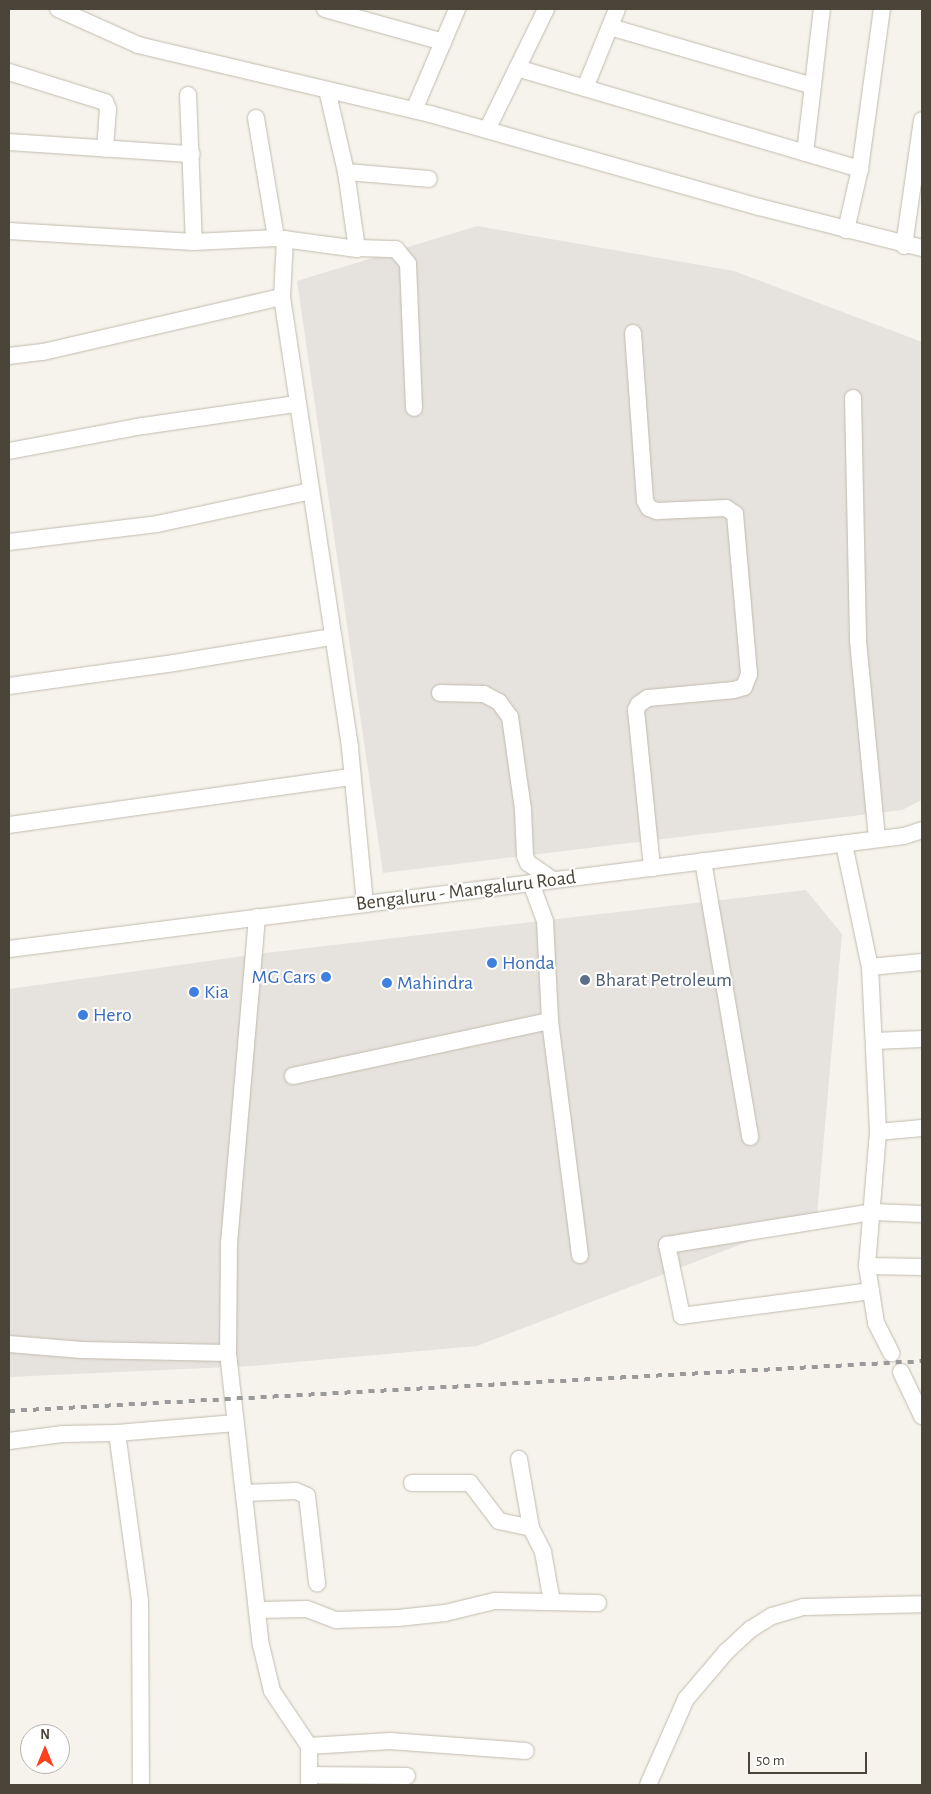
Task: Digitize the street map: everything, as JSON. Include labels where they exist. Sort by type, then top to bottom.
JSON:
[{"type":"street","points":[[58,9],[138,45],[414,110],[904,246],[922,248]]},
{"type":"street","points":[[325,9],[365,14],[443,42]]},
{"type":"street","points":[[414,110],[457,9]]},
{"type":"street","points":[[487,130],[546,9]]},
{"type":"street","points":[[585,88],[617,9]]},
{"type":"street","points":[[846,230],[860,169],[882,9]]},
{"type":"street","points":[[805,153],[813,86],[817,11]]},
{"type":"street","points":[[610,27],[813,86]]},
{"type":"street","points":[[517,68],[860,169]]},
{"type":"street","points":[[9,72],[105,102],[108,109],[105,149]]},
{"type":"street","points":[[327,90],[346,172],[358,248]]},
{"type":"street","points":[[188,94],[192,154],[194,242]]},
{"type":"street","points":[[256,118],[280,239],[282,297],[296,404],[311,491],[352,776],[365,904]]},
{"type":"street","points":[[904,246],[922,120]]},
{"type":"street","points":[[9,142],[192,154]]},
{"type":"street","points":[[346,172],[429,179]]},
{"type":"street","points":[[9,231],[194,242],[280,239],[358,248],[396,250],[408,264],[414,408]]},
{"type":"street","points":[[9,356],[43,352],[282,297]]},
{"type":"street","points":[[633,333],[645,501],[649,508],[658,511],[726,508],[735,514],[749,674],[744,686],[734,690],[648,698],[639,704],[636,710],[652,868]]},
{"type":"street","points":[[853,398],[858,641],[877,839]]},
{"type":"street","points":[[9,451],[143,426],[296,404]]},
{"type":"street","points":[[9,542],[157,524],[311,491]]},
{"type":"street","points":[[9,686],[174,664],[331,637]]},
{"type":"street","points":[[440,693],[484,694],[499,702],[510,717],[522,810],[525,856],[528,863],[553,880]]},
{"type":"street","points":[[9,825],[352,776]]},
{"type":"street","name":"Bengaluru - Mangaluru Road","points":[[9,949],[844,844],[922,830]]},
{"type":"street","points":[[844,844],[870,966],[878,1132],[867,1266],[876,1324],[890,1352]]},
{"type":"street","points":[[703,861],[750,1137]]},
{"type":"street","points":[[532,883],[545,921],[550,1021],[580,1255]]},
{"type":"street","points":[[257,917],[230,1243],[228,1353],[257,1610],[272,1691],[309,1746],[309,1780],[407,1776]]},
{"type":"street","points":[[870,966],[922,962]]},
{"type":"street","points":[[293,1076],[550,1021]]},
{"type":"street","points":[[874,1041],[922,1039]]},
{"type":"street","points":[[878,1132],[922,1128]]},
{"type":"street","points":[[871,1291],[682,1316],[667,1245],[872,1212],[922,1214]]},
{"type":"street","points":[[867,1266],[922,1267]]},
{"type":"street","points":[[9,1344],[82,1350],[228,1353]]},
{"type":"street","points":[[900,1372],[922,1416]]},
{"type":"street","points":[[9,1441],[62,1434],[117,1433],[236,1423]]},
{"type":"street","points":[[117,1433],[140,1601],[141,1785]]},
{"type":"street","points":[[519,1459],[531,1528],[543,1552],[552,1602]]},
{"type":"street","points":[[412,1483],[470,1483],[499,1521],[531,1528]]},
{"type":"street","points":[[244,1493],[296,1491],[307,1496],[317,1582]]},
{"type":"street","points":[[257,1610],[308,1610],[336,1620],[389,1619],[445,1613],[495,1601],[598,1603]]},
{"type":"street","points":[[648,1785],[686,1699],[726,1652],[751,1629],[772,1616],[803,1607],[922,1604]]},
{"type":"street","points":[[309,1746],[390,1741],[526,1751]]},
{"type":"shaded area","points":[[477,226],[734,271],[922,342],[922,800],[902,810],[383,873],[297,281]]},
{"type":"shaded area","points":[[806,890],[842,934],[817,1215],[477,1346],[250,1366],[9,1377],[9,989],[257,954]]},
{"type":"railway","points":[[9,1411],[922,1361]]},
{"type":"place","name":"Honda","points":[[492,963]]},
{"type":"place","name":"MG Cars","points":[[326,977]]},
{"type":"place","name":"Bharat Petroleum","points":[[585,980]]},
{"type":"place","name":"Mahindra","points":[[387,983]]},
{"type":"place","name":"Kia","points":[[194,992]]},
{"type":"place","name":"Hero","points":[[83,1015]]}]
